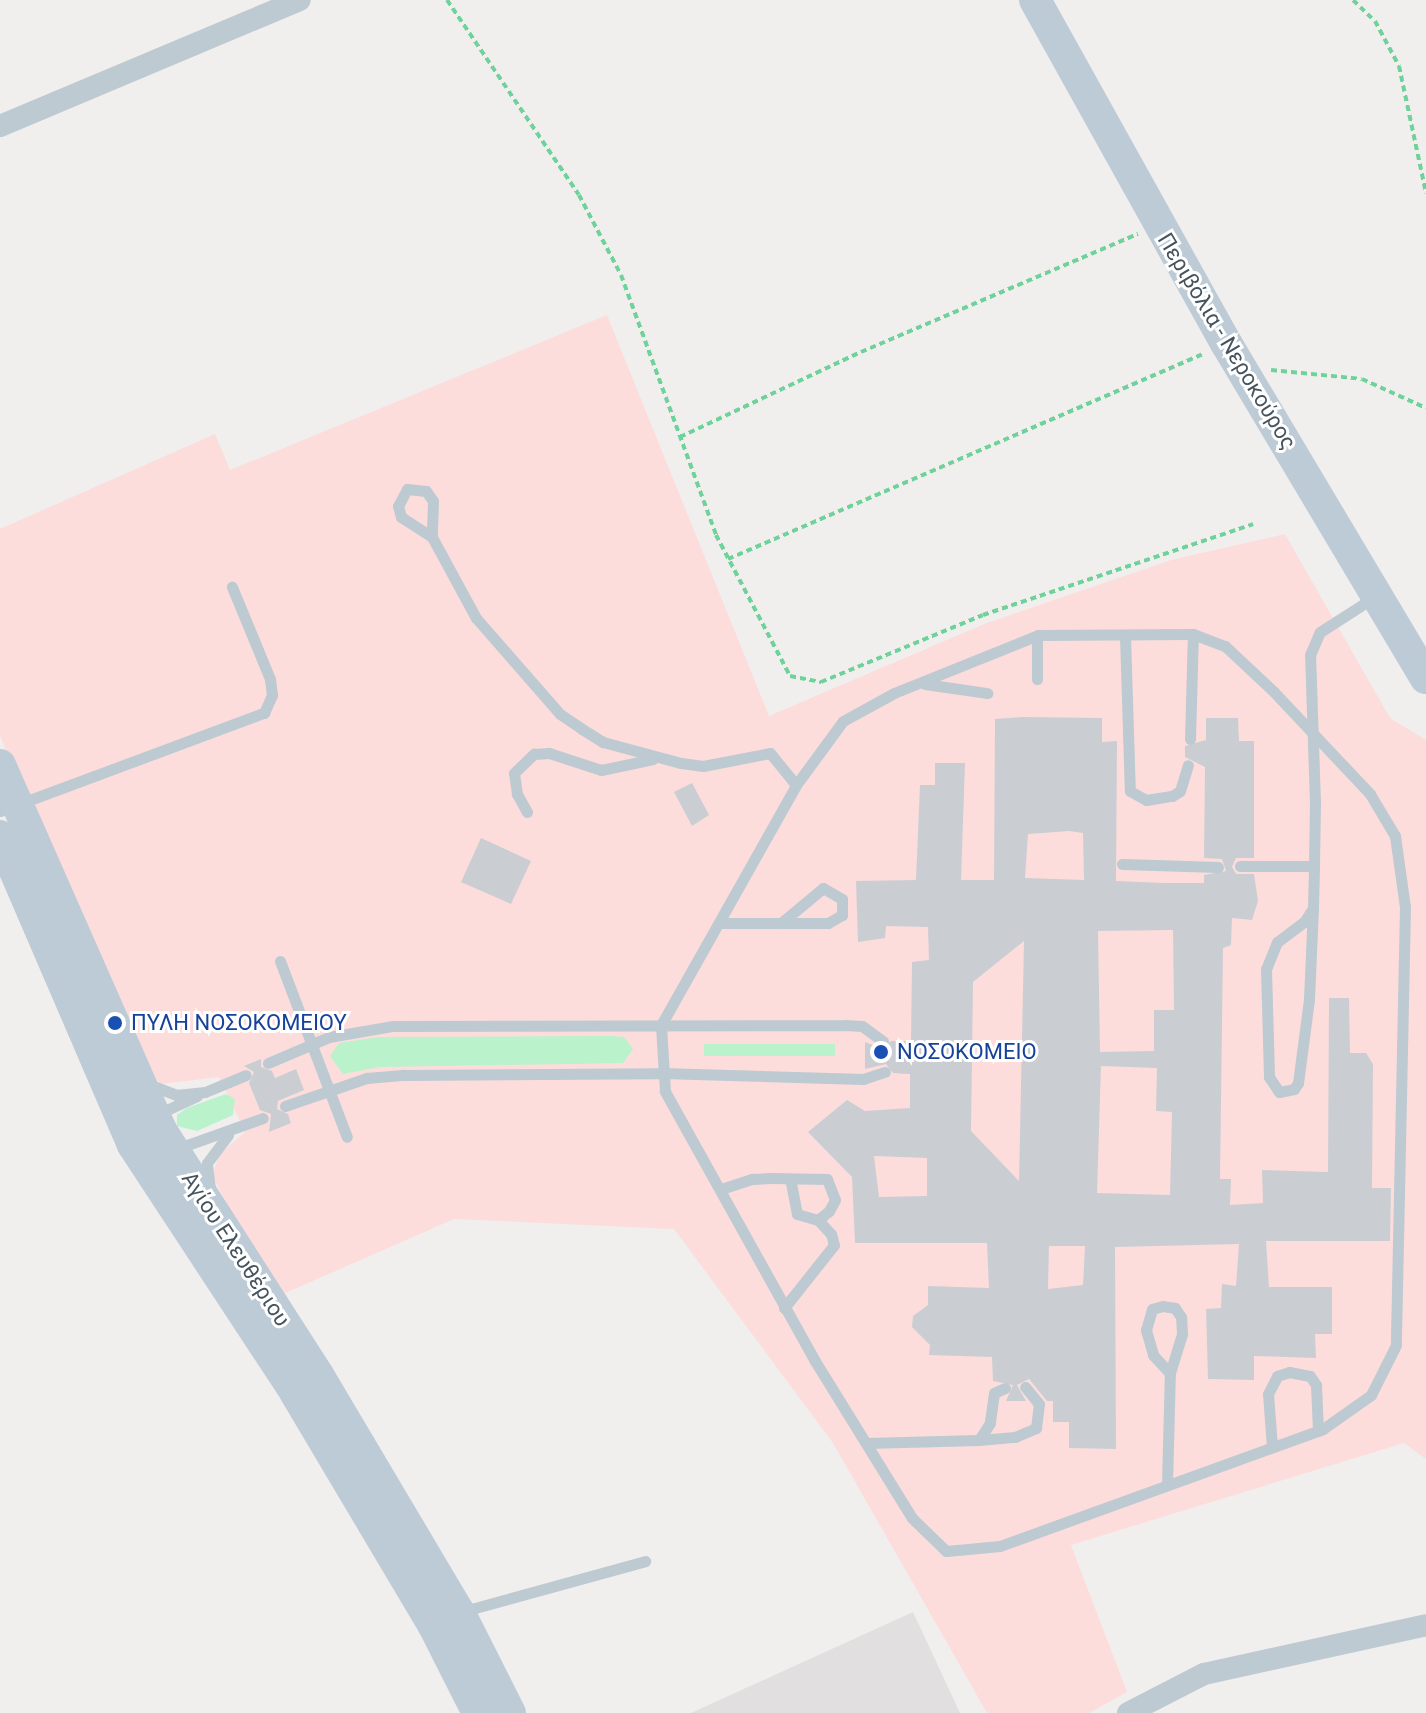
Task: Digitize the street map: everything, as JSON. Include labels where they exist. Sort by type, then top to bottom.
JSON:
[{"type":"main road","name":"Περιβόλια - Νεροκούρος","points":[[1035,0],[1226,343],[1426,678]]},
{"type":"main road","name":"Αγίου Ελευθέριου","points":[[0,765],[8,807],[172,1150],[318,1375],[459,1612],[510,1713]]},
{"type":"main road","name":"Αγίου Ελευθέριου","points":[[0,836],[134,1144],[295,1392],[434,1626],[478,1713]]},
{"type":"street","points":[[0,126],[300,0]]},
{"type":"street","points":[[1128,1713],[1204,1674],[1426,1625]]},
{"type":"lane","points":[[432,537],[476,618],[560,714],[603,742],[653,759],[703,766],[770,753],[796,785]]},
{"type":"lane","points":[[8,807],[264,713],[272,695],[270,679],[232,587]]},
{"type":"lane","points":[[1313,908],[1305,921],[1277,942],[1266,969],[1269,1077],[1279,1092],[1294,1089],[1304,1059],[1313,908],[1314,734],[1309,679],[1314,641],[1331,623],[1377,595]]},
{"type":"lane","points":[[1190,739],[1193,634]]},
{"type":"lane","points":[[1193,634],[1237,655],[1314,734],[1387,817],[1400,855],[1405,907],[1396,1345],[1371,1395],[1318,1431],[1000,1546],[946,1551],[918,1527],[866,1443],[784,1308],[665,1091],[661,1073],[661,1025],[796,785],[843,721],[908,687],[1037,636],[1193,634]]},
{"type":"lane","points":[[1037,636],[1037,679]]},
{"type":"lane","points":[[1125,636],[1130,791],[1146,800],[1172,796],[1180,791],[1188,765]]},
{"type":"lane","points":[[908,687],[945,684],[987,693]]},
{"type":"lane","points":[[527,812],[517,794],[514,773],[534,754],[549,753],[601,770],[653,759]]},
{"type":"lane","points":[[1122,864],[1218,867]]},
{"type":"lane","points":[[1240,866],[1314,866]]},
{"type":"lane","points":[[720,923],[781,923],[836,921],[842,915],[842,899],[823,888],[781,923]]},
{"type":"lane","points":[[280,961],[347,1137]]},
{"type":"lane","points":[[268,1063],[359,1029],[393,1026],[862,1026],[883,1041]]},
{"type":"lane","points":[[285,1106],[367,1078],[405,1075],[661,1073],[863,1079],[885,1072]]},
{"type":"lane","points":[[246,1075],[155,1115],[134,1144],[172,1150],[232,1132],[263,1118]]},
{"type":"lane","points":[[135,1076],[176,1095],[205,1092]]},
{"type":"lane","points":[[217,1223],[207,1163],[232,1132]]},
{"type":"lane","points":[[721,1189],[752,1179],[827,1179],[833,1184],[835,1200],[818,1220]]},
{"type":"lane","points":[[784,1308],[834,1245],[831,1234],[818,1220],[797,1214],[790,1179]]},
{"type":"lane","points":[[1167,1484],[1170,1373],[1180,1352],[1181,1317],[1175,1308],[1163,1306],[1152,1309],[1146,1330],[1153,1355],[1170,1373]]},
{"type":"lane","points":[[1272,1447],[1268,1394],[1277,1376],[1289,1372],[1310,1376],[1316,1385],[1318,1431]]},
{"type":"lane","points":[[866,1443],[1015,1437],[1036,1428],[1039,1404],[1025,1387]]},
{"type":"lane","points":[[979,1440],[990,1423],[994,1393],[1005,1388]]},
{"type":"lane","points":[[459,1612],[645,1561]]},
{"type":"path","points":[[447,0],[579,195],[621,275],[728,559],[780,664],[804,682],[821,682],[983,615],[1253,524]]},
{"type":"path","points":[[1353,0],[1375,21],[1399,66],[1426,193]]},
{"type":"path","points":[[680,437],[861,352],[1158,225]]},
{"type":"path","points":[[728,559],[1226,343]]},
{"type":"path","points":[[1248,378],[1292,370],[1362,379],[1426,408]]},
{"type":"shaded area","points":[[607,315],[769,716],[984,624],[1171,560],[1285,534],[1390,718],[1426,740],[1426,1459],[1404,1443],[1071,1545],[1127,1692],[1089,1713],[987,1713],[833,1443],[674,1229],[454,1219],[274,1298],[212,1175],[220,1154],[245,1132],[219,1077],[161,1084],[142,1067],[0,736],[0,529],[215,434],[230,470]]},
{"type":"shaded area","points":[[913,1612],[960,1713],[691,1713]]},
{"type":"green space","points":[[379,1037],[624,1037],[633,1049],[623,1063],[379,1067],[343,1074],[330,1056],[339,1043]]},
{"type":"green space","points":[[704,1044],[835,1044],[835,1056],[704,1056]]},
{"type":"green space","points":[[226,1094],[235,1099],[233,1115],[197,1131],[177,1126],[177,1115],[187,1108]]},
{"type":"building","points":[[1102,718],[1102,742],[1117,741],[1116,881],[1204,883],[1204,875],[1226,871],[1222,859],[1204,858],[1205,767],[1185,757],[1185,746],[1206,740],[1206,718],[1238,718],[1239,741],[1254,741],[1254,858],[1236,858],[1232,867],[1236,874],[1254,874],[1258,901],[1252,920],[1232,918],[1231,945],[1223,948],[1220,1179],[1231,1179],[1230,1205],[1263,1203],[1262,1170],[1328,1172],[1329,998],[1349,998],[1350,1053],[1366,1053],[1373,1064],[1372,1188],[1391,1188],[1390,1241],[1266,1241],[1269,1287],[1332,1287],[1332,1334],[1315,1334],[1316,1358],[1254,1356],[1254,1380],[1208,1379],[1206,1309],[1221,1308],[1222,1284],[1236,1286],[1239,1244],[1115,1247],[1116,1449],[1069,1448],[1069,1422],[1053,1422],[1053,1401],[1047,1401],[1029,1379],[1017,1385],[1026,1401],[1006,1401],[1013,1385],[993,1381],[992,1357],[929,1355],[930,1345],[912,1327],[913,1316],[928,1305],[928,1286],[989,1288],[987,1243],[855,1243],[852,1177],[808,1132],[847,1100],[865,1111],[910,1108],[910,1074],[893,1073],[886,1064],[865,1069],[865,1042],[883,1049],[891,1041],[911,1041],[912,962],[929,960],[928,927],[886,926],[885,938],[858,942],[856,881],[916,880],[920,785],[935,785],[935,763],[965,763],[961,880],[994,880],[995,719]],"holes":[[[1083,833],[1084,880],[1025,878],[1028,834]],[[1173,930],[1174,1010],[1154,1010],[1154,1051],[1100,1052],[1098,931]],[[1024,941],[1019,1181],[971,1131],[973,982]],[[1101,1066],[1157,1068],[1156,1111],[1172,1112],[1170,1195],[1097,1193]],[[874,1156],[927,1158],[927,1196],[879,1197]],[[1049,1246],[1085,1246],[1083,1285],[1048,1289]]]},
{"type":"building","points":[[692,783],[709,815],[692,826],[674,792]]},
{"type":"building","points":[[481,838],[531,861],[511,904],[461,882]]},
{"type":"building","points":[[261,1059],[261,1067],[272,1071],[275,1078],[296,1069],[304,1090],[278,1101],[277,1109],[288,1114],[291,1123],[269,1132],[271,1114],[260,1110],[249,1083],[254,1072],[244,1066]]},
{"type":"place","name":"ΠΥΛΗ ΝΟΣΟΚΟΜΕΙΟΥ","points":[[115,1023]]},
{"type":"place","name":"ΝΟΣΟΚΟΜΕΙΟ","points":[[881,1052]]}]
